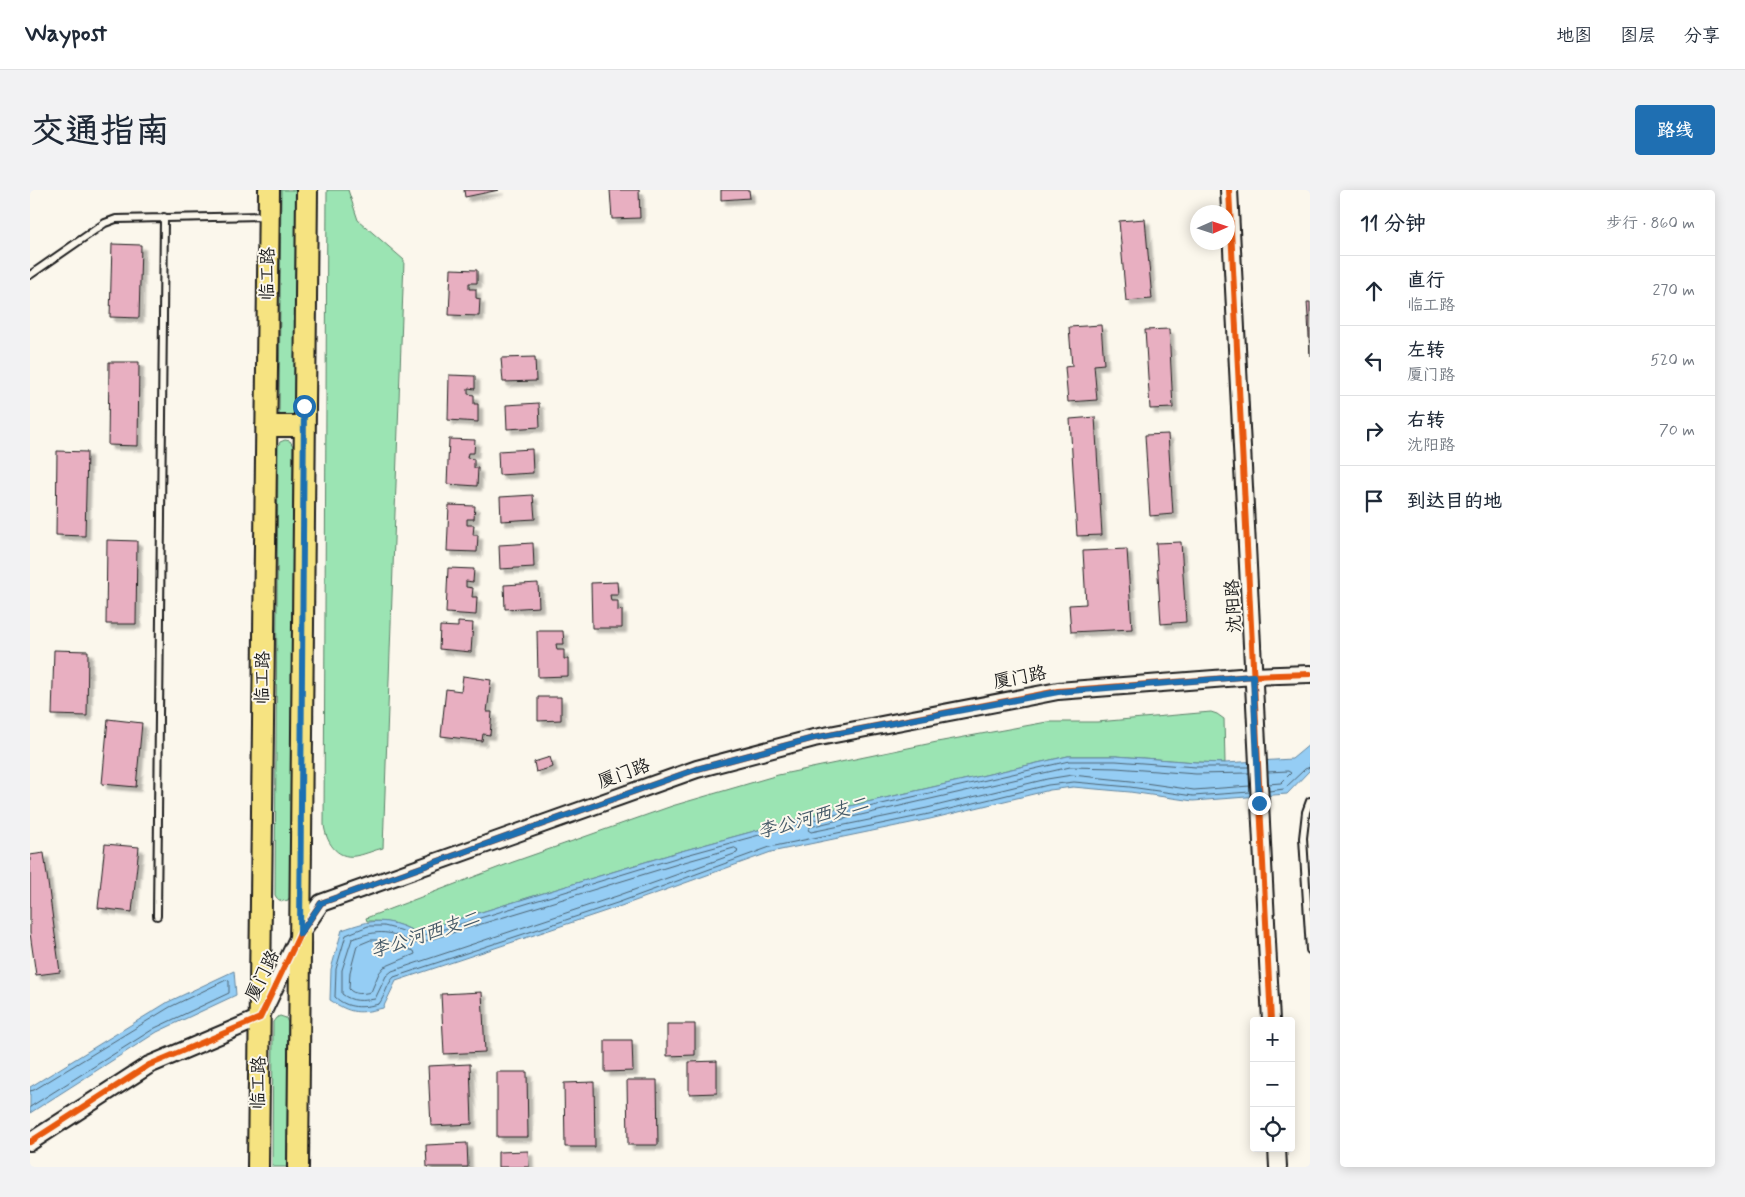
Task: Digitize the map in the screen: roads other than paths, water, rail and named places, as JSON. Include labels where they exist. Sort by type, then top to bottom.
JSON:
[{"type":"main road","name":"临工路","points":[[258,1167],[269,190]]},
{"type":"main road","points":[[298,1167],[307,190]]},
{"type":"main road","points":[[266,426],[304,426]]},
{"type":"street","name":"沈阳路","points":[[1229,190],[1271,1017]]},
{"type":"street","name":"厦门路","points":[[30,1142],[149,1065],[260,1018],[300,934],[321,903],[697,769],[814,738],[1058,692],[1253,676],[1310,674]]},
{"type":"street","points":[[1277,1152],[1278,1167]]},
{"type":"lane","points":[[30,275],[105,223],[116,219],[269,216]]},
{"type":"lane","points":[[157,916],[164,217]]},
{"type":"lane","points":[[1310,801],[1306,812],[1303,838],[1310,950]]},
{"type":"water","name":"李公河西支二","points":[[1310,744],[1310,770],[1287,794],[1193,801],[1130,792],[1073,787],[1050,790],[930,819],[771,852],[621,906],[396,981],[383,1008],[355,1012],[330,1000],[331,969],[342,930],[362,924],[379,921],[387,922],[416,932],[678,852],[824,812],[1068,756],[1116,756],[1225,763],[1292,759]]},
{"type":"water","points":[[234,971],[236,995],[157,1032],[30,1113],[30,1087],[168,1002]]}]
